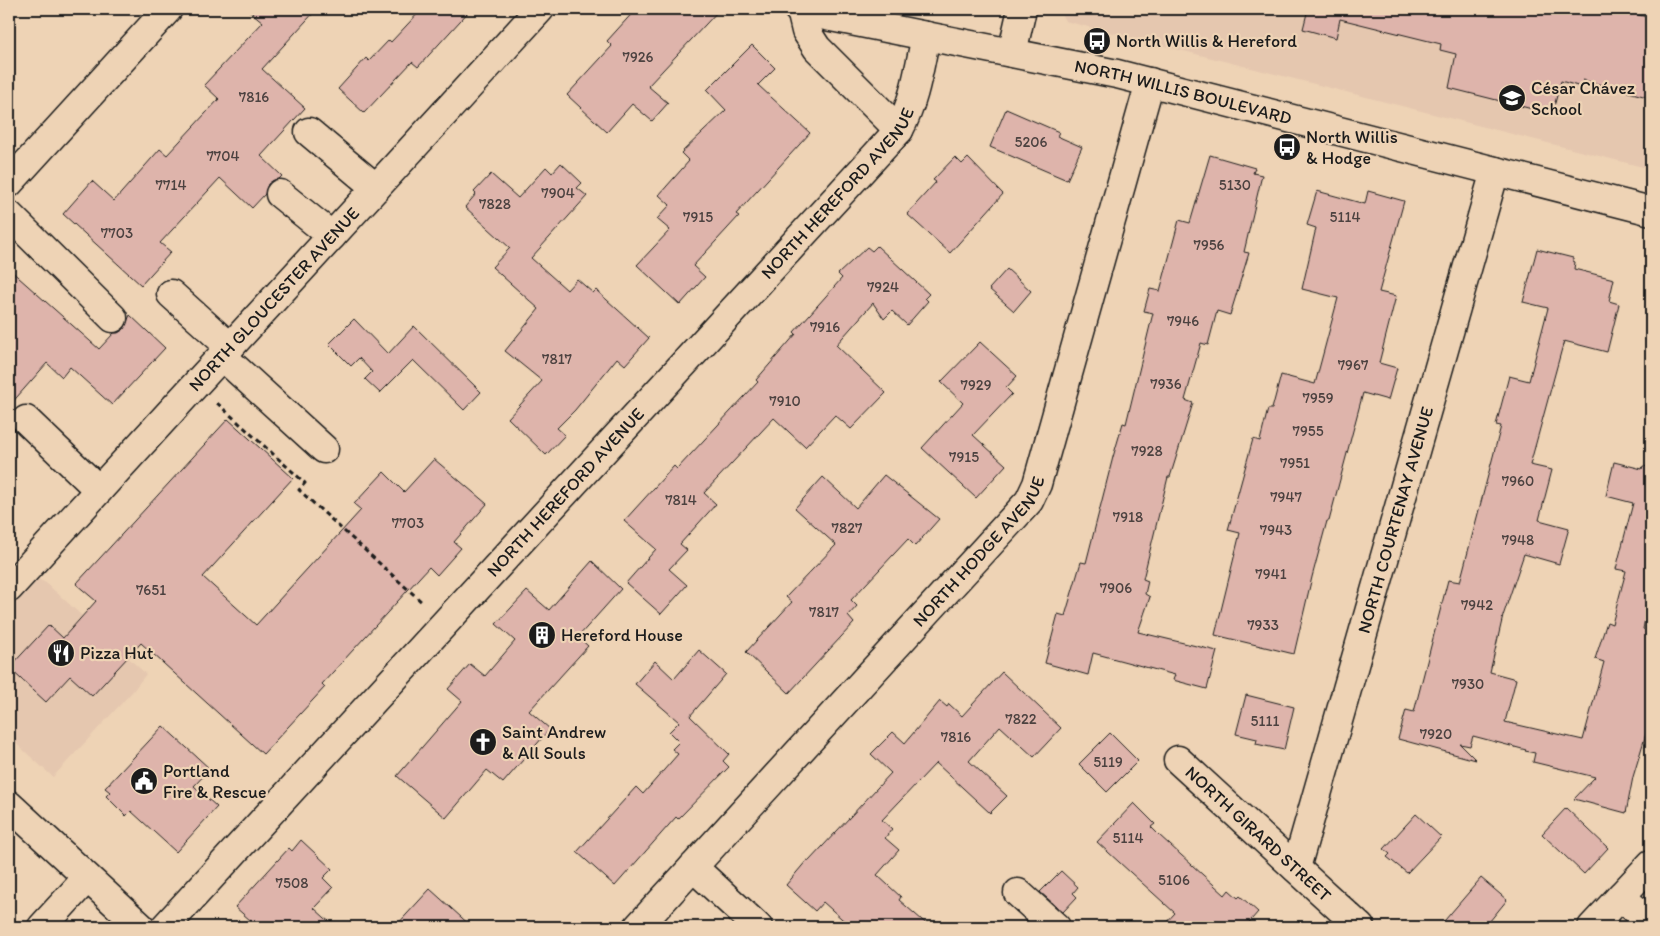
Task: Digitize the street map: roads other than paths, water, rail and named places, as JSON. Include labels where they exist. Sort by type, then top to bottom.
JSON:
[{"type":"street","points":[[9,183],[168,9]]},
{"type":"street","name":"NORTH GLOUCESTER AVENUE","points":[[9,588],[540,9]]},
{"type":"street","points":[[1012,53],[1022,9]]},
{"type":"street","points":[[800,10],[806,32],[817,48],[900,130]]},
{"type":"street","name":"NORTH WILLIS BOULEVARD","points":[[800,10],[1150,82],[1651,211]]},
{"type":"street","name":"NORTH HEREFORD AVENUE","points":[[165,927],[900,130],[913,99],[926,36]]},
{"type":"street","name":"NORTH HODGE AVENUE","points":[[638,927],[1029,501],[1037,484],[1150,82]]},
{"type":"street","points":[[309,132],[376,188]]},
{"type":"street","name":"NORTH COURTENAY AVENUE","points":[[1296,868],[1495,171]]},
{"type":"street","points":[[280,194],[332,236]]},
{"type":"street","points":[[9,215],[113,318]]},
{"type":"street","points":[[171,294],[324,449]]},
{"type":"street","points":[[26,420],[99,490]]},
{"type":"street","name":"NORTH GIRARD STREET","points":[[1178,760],[1360,927]]},
{"type":"street","points":[[9,805],[141,927]]},
{"type":"street","points":[[1592,927],[1651,864]]},
{"type":"street","points":[[693,867],[758,927]]},
{"type":"street","points":[[42,927],[87,878]]},
{"type":"street","points":[[1018,893],[1056,927]]},
{"type":"street","points":[[1621,896],[1651,924]]},
{"type":"place","name":"North Willis & Hereford","points":[[1097,41]]},
{"type":"place","name":"César Chávez School","points":[[1512,98]]},
{"type":"place","name":"North Willis & Hodge","points":[[1287,147]]},
{"type":"place","name":"Hereford House","points":[[542,635]]},
{"type":"place","name":"Pizza Hut","points":[[61,653]]},
{"type":"place","name":"Saint Andrew & All Souls","points":[[483,742]]},
{"type":"place","name":"Portland Fire & Rescue","points":[[144,781]]}]
